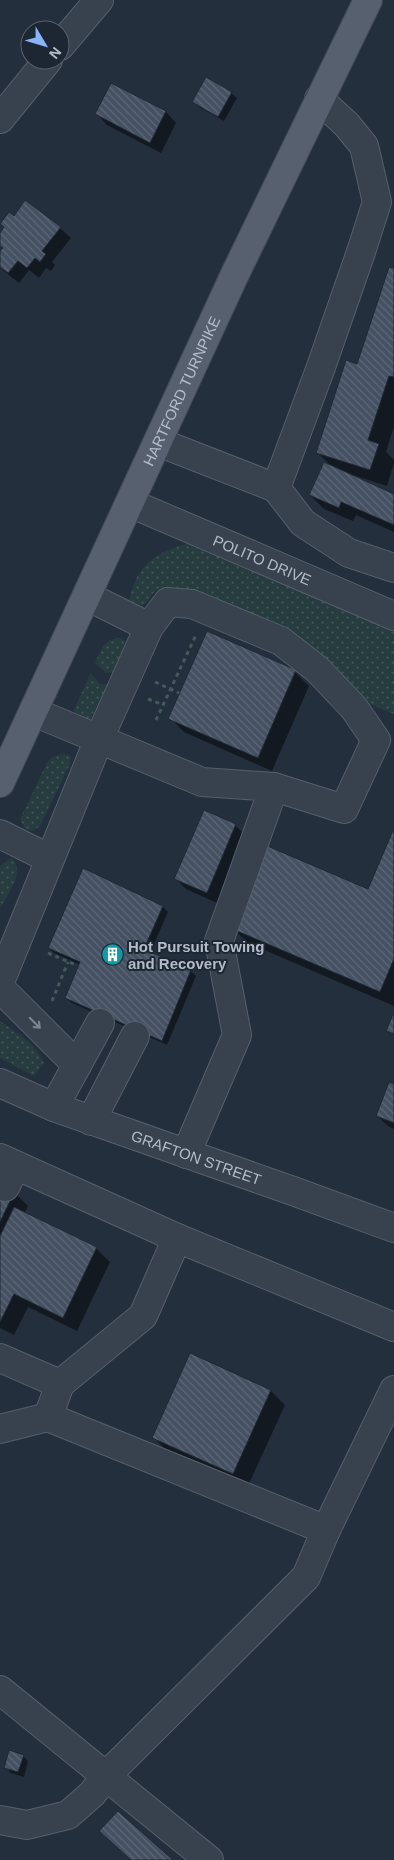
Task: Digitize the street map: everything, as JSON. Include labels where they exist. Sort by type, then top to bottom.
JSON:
[{"type":"main road","name":"HARTFORD TURNPIKE","points":[[0,781],[34,712],[235,274],[368,0]]},
{"type":"street","points":[[70,34],[99,0]]},
{"type":"street","points":[[0,118],[40,70]]},
{"type":"street","points":[[276,488],[362,252],[377,202],[364,146],[347,125],[319,99]]},
{"type":"street","points":[[158,442],[276,488],[303,523],[349,553],[394,568]]},
{"type":"street","name":"POLITO DRIVE","points":[[130,503],[394,616]]},
{"type":"street","points":[[87,596],[149,627]]},
{"type":"street","points":[[0,982],[99,739],[149,627],[168,602],[192,604],[281,641],[317,669],[354,708],[376,740],[344,810],[274,787],[202,782],[99,739],[34,712]]},
{"type":"street","points":[[186,1154],[237,1035],[219,941],[274,787]]},
{"type":"street","points":[[0,834],[50,859]]},
{"type":"street","points":[[0,988],[77,1065]]},
{"type":"street","points":[[54,1107],[100,1022]]},
{"type":"street","points":[[91,1121],[135,1036]]},
{"type":"street","name":"GRAFTON STREET","points":[[0,1083],[91,1121],[293,1190],[394,1228]]},
{"type":"street","points":[[7,1170],[394,1327]]},
{"type":"street","points":[[48,1416],[60,1384],[143,1316],[177,1238]]},
{"type":"street","points":[[0,1358],[60,1384]]},
{"type":"street","points":[[0,1820],[27,1825],[68,1815],[92,1794],[106,1776],[306,1577],[326,1530],[394,1390]]},
{"type":"street","points":[[0,1430],[48,1416],[326,1530]]},
{"type":"street","points":[[0,1690],[209,1860]]},
{"type":"path","points":[[156,720],[197,632]]},
{"type":"path","points":[[171,689],[179,693]]},
{"type":"path","points":[[48,953],[76,966]]},
{"type":"path","points":[[50,1004],[68,962]]},
{"type":"green space","points":[[190,543],[394,629],[394,714],[354,697],[334,668],[318,652],[299,640],[206,598],[174,587],[163,588],[155,591],[140,610],[133,608],[129,600],[133,588],[137,577],[150,561],[158,555]]},
{"type":"green space","points":[[120,638],[126,641],[125,647],[113,672],[106,673],[95,663],[106,643]]},
{"type":"green space","points":[[91,673],[100,684],[108,684],[89,722],[74,715],[74,709]]},
{"type":"green space","points":[[61,754],[71,757],[70,764],[40,826],[33,831],[25,829],[20,819],[47,763],[51,758]]},
{"type":"green space","points":[[11,858],[17,869],[16,876],[11,890],[0,909],[0,866]]},
{"type":"green space","points":[[0,1021],[25,1039],[40,1056],[44,1063],[34,1076],[0,1058]]},
{"type":"building","points":[[206,77],[232,92],[218,117],[192,102]]},
{"type":"building","points":[[111,83],[166,111],[150,143],[95,114]]},
{"type":"building","points":[[25,200],[61,227],[42,251],[46,254],[40,262],[35,258],[27,268],[18,261],[8,273],[0,267],[0,251],[3,248],[0,246],[0,233],[4,227],[0,224],[9,212],[14,216]]},
{"type":"building","points":[[389,267],[394,268],[394,377],[389,376],[368,440],[379,444],[370,470],[316,453],[346,360],[357,364]]},
{"type":"building","points":[[324,462],[394,494],[394,525],[341,502],[339,508],[309,495]]},
{"type":"building","points":[[207,631],[296,670],[258,758],[168,719]]},
{"type":"building","points":[[204,810],[236,824],[207,893],[174,879]]},
{"type":"building","points":[[394,828],[394,959],[380,992],[230,928],[265,845],[368,889]]},
{"type":"building","name":"Hot Pursuit Towing and Recovery","points":[[83,868],[163,906],[144,949],[191,970],[162,1041],[65,998],[80,962],[48,948]]},
{"type":"building","points":[[394,1012],[394,1034],[386,1031]]},
{"type":"building","points":[[389,1082],[394,1084],[394,1123],[376,1116]]},
{"type":"building","points":[[0,1184],[15,1191],[0,1222]]},
{"type":"building","points":[[14,1207],[97,1247],[63,1318],[14,1294],[0,1322],[0,1236]]},
{"type":"building","points":[[190,1353],[271,1390],[233,1474],[152,1438]]},
{"type":"building","points":[[9,1750],[24,1755],[18,1772],[4,1768]]},
{"type":"building","points":[[118,1811],[173,1860],[131,1860],[99,1831]]},
{"type":"place","name":"Hot Pursuit Towing and Recovery","points":[[112,955]]}]
